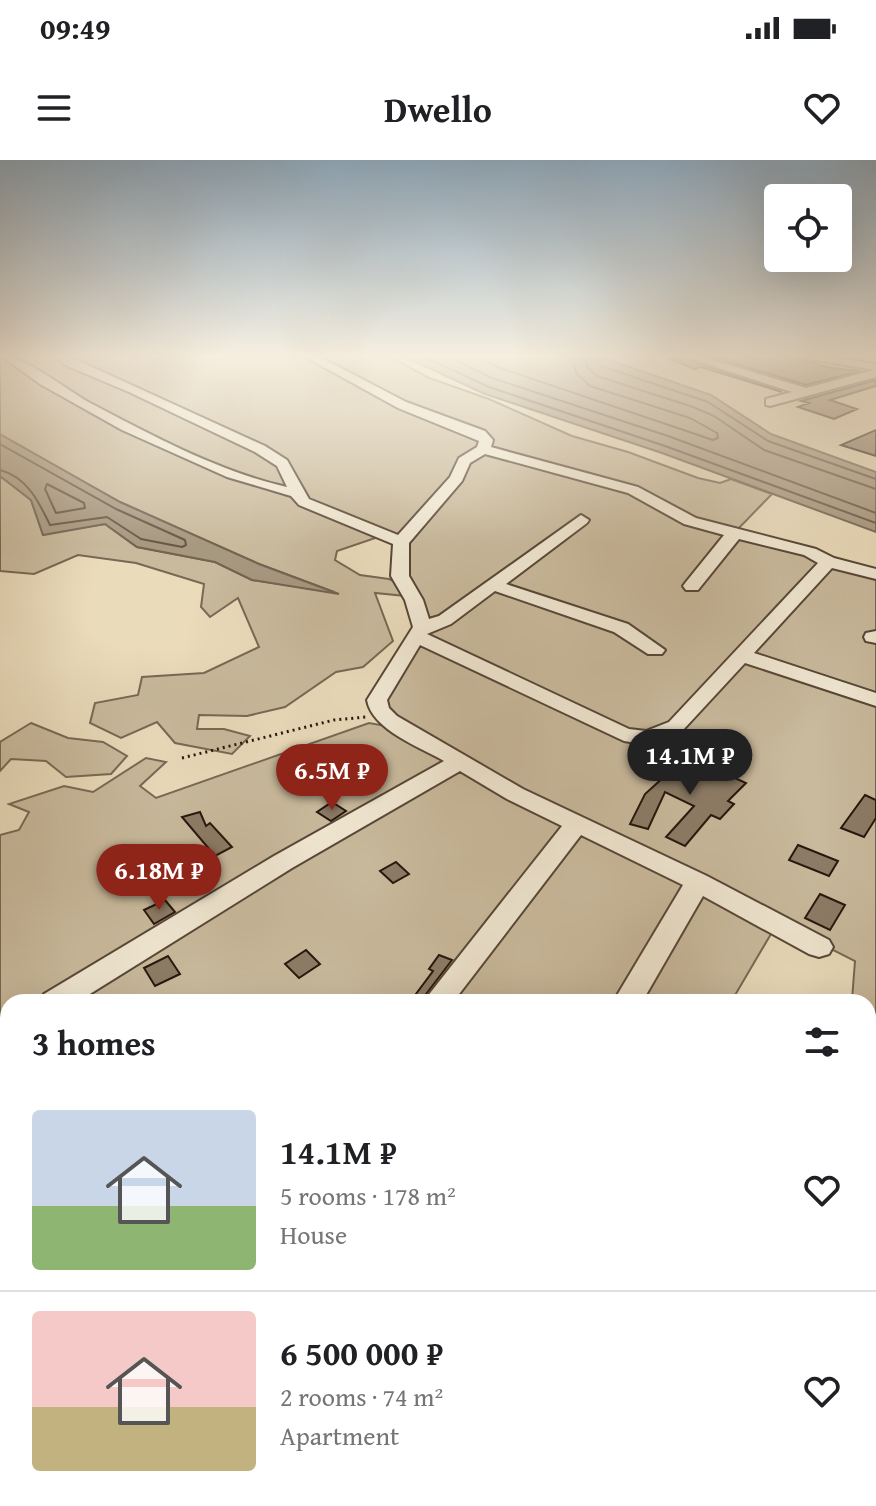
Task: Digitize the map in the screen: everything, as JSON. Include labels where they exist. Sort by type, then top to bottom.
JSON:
[{"type":"street","points":[[109,418],[214,467],[268,488],[296,493]]},
{"type":"street","points":[[194,418],[260,449],[282,463],[292,478],[296,493],[304,502],[401,542]]},
{"type":"street","points":[[420,632],[414,600],[400,576],[401,542],[457,478],[464,461],[483,449],[486,440],[480,434],[436,418]]},
{"type":"street","points":[[483,449],[633,490],[690,521],[810,552],[828,562],[876,574]]},
{"type":"street","points":[[581,520],[445,620],[420,632],[377,700],[379,710],[515,794],[698,882],[819,947]]},
{"type":"street","points":[[692,586],[719,551],[732,541],[733,533]]},
{"type":"street","points":[[420,632],[624,735],[649,738],[676,726],[828,562]]},
{"type":"street","points":[[493,585],[621,628],[655,650]]},
{"type":"street","points":[[742,655],[876,700]]},
{"type":"street","points":[[67,994],[283,862],[461,761]]},
{"type":"street","points":[[443,994],[576,825]]},
{"type":"street","points":[[632,994],[698,882]]},
{"type":"path","points":[[182,758],[334,720],[386,716]]},
{"type":"shaded area","points":[[0,418],[531,418],[572,436],[628,452],[698,478],[720,483],[731,479],[772,494],[734,533],[876,574],[876,994],[852,994],[855,961],[778,922],[736,994],[0,994],[0,835],[19,830],[29,812],[9,804],[64,786],[93,792],[146,758],[166,762],[140,786],[156,798],[369,723],[403,729],[379,710],[421,632],[405,596],[375,593],[393,641],[363,667],[336,672],[285,707],[247,716],[199,715],[197,729],[224,729],[250,736],[232,754],[175,743],[157,722],[121,738],[90,723],[95,703],[138,695],[142,677],[204,673],[259,647],[238,598],[210,617],[201,607],[204,584],[136,563],[78,555],[34,574],[0,571],[0,476],[31,500],[43,534],[105,524],[137,547],[215,562],[252,580],[334,592],[259,564],[120,502],[0,434]],"holes":[[[378,537],[401,541],[405,586],[389,579],[360,575],[335,560],[337,551]]]},
{"type":"shaded area","points":[[31,723],[68,738],[103,742],[127,756],[111,774],[66,777],[46,761],[11,759],[0,771],[0,742]]},
{"type":"water","points":[[556,418],[746,418],[771,434],[876,472],[876,532]]},
{"type":"water","points":[[0,434],[120,502],[259,564],[339,594],[252,580],[215,562],[137,547],[105,524],[43,535],[31,500],[0,476]]},
{"type":"building","points":[[876,430],[876,456],[841,445]]},
{"type":"building","points":[[687,756],[746,783],[728,801],[734,804],[720,819],[711,815],[685,846],[666,837],[694,806],[665,792],[648,829],[630,824],[645,794]]},
{"type":"building","points":[[865,795],[876,800],[876,818],[864,837],[841,828]]},
{"type":"building","points":[[332,802],[346,811],[331,821],[317,812]]},
{"type":"building","points":[[200,812],[206,826],[210,823],[232,847],[215,856],[182,817]]},
{"type":"building","points":[[798,845],[838,861],[829,876],[789,860]]},
{"type":"building","points":[[396,862],[409,874],[393,883],[380,871]]},
{"type":"building","points":[[820,894],[845,905],[830,930],[805,918]]},
{"type":"building","points":[[165,900],[175,912],[154,924],[144,910]]},
{"type":"building","points":[[306,950],[320,964],[299,978],[285,964]]},
{"type":"building","points":[[439,955],[452,960],[426,994],[416,994],[433,971],[429,969]]},
{"type":"building","points":[[168,956],[180,974],[155,986],[144,968]]}]
